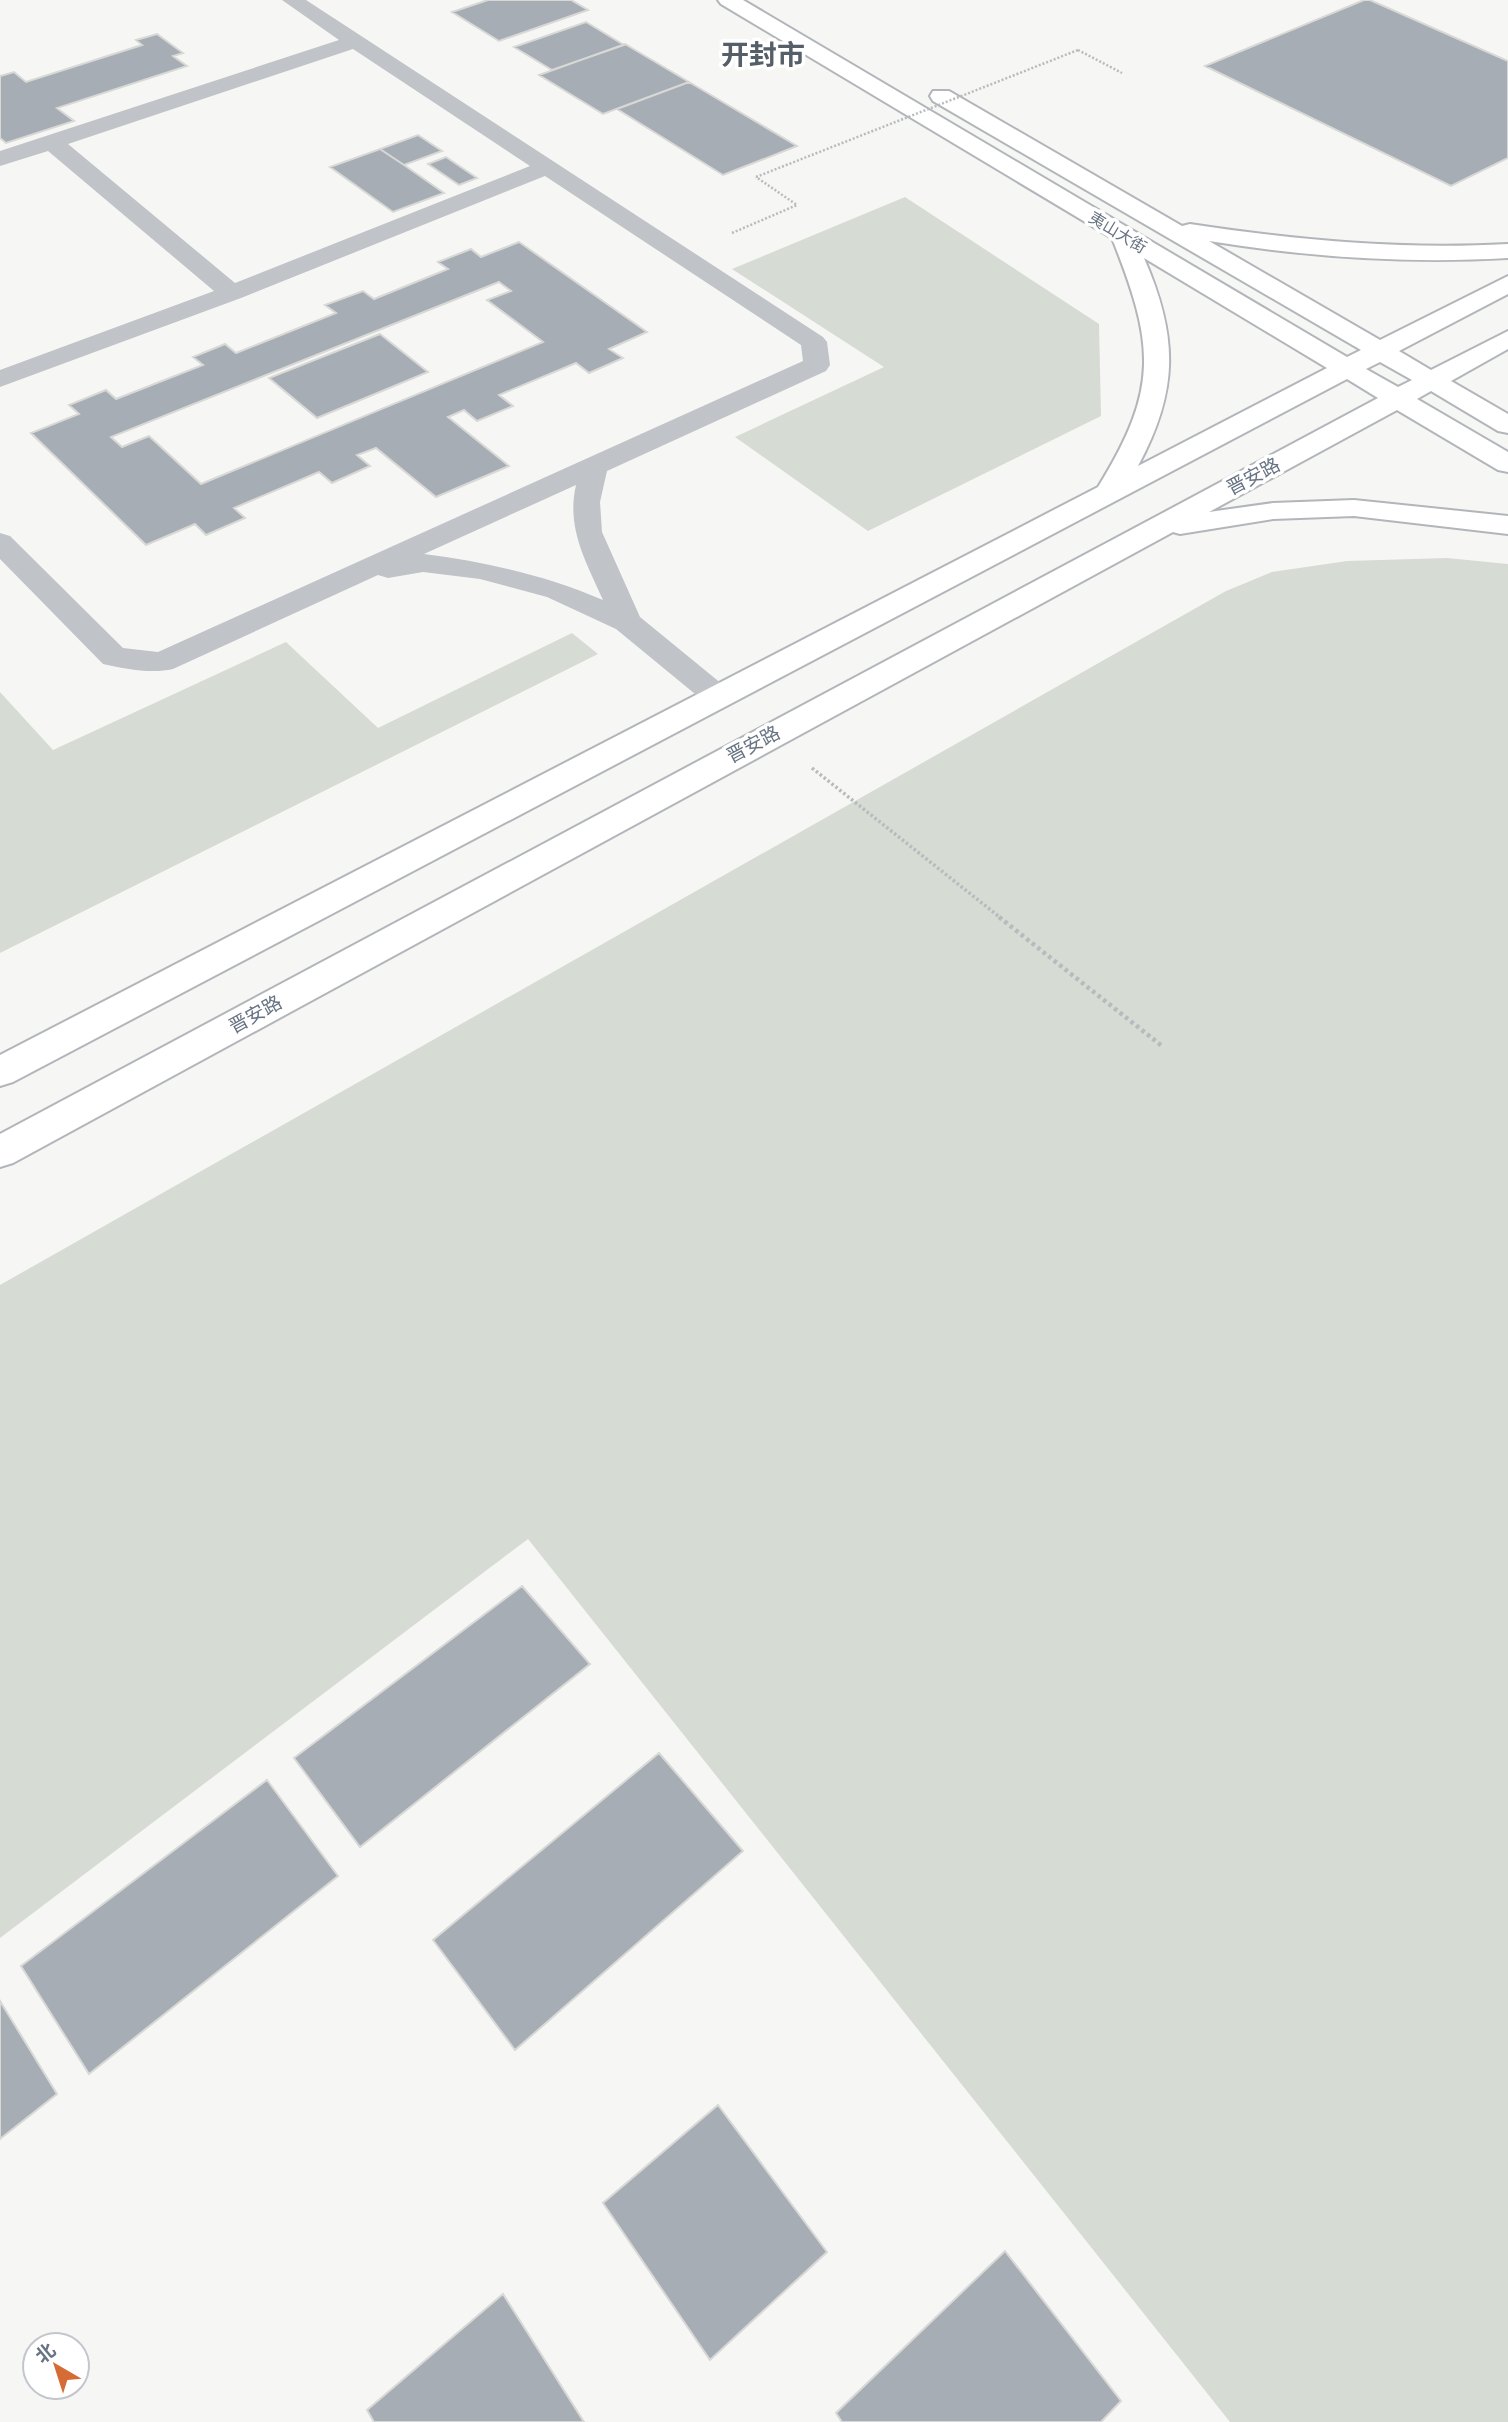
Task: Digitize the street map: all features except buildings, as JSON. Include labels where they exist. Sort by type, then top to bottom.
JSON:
[{"type":"main road","name":"夷山大街","points":[[728,0],[1508,464]]},
{"type":"main road","name":"夷山大街","points":[[918,83],[1508,425]]},
{"type":"main road","points":[[1168,227],[1299,248],[1377,254],[1508,251]]},
{"type":"main road","points":[[1108,492],[1135,452],[1153,404],[1160,360],[1151,310],[1122,234]]},
{"type":"main road","points":[[0,1072],[1508,284]]},
{"type":"main road","name":"晋安路","points":[[0,1152],[1508,339]]},
{"type":"main road","points":[[1154,529],[1273,511],[1354,508],[1508,525]]},
{"type":"lane","points":[[0,542],[114,657],[162,662],[817,365],[814,342],[292,0]]},
{"type":"lane","points":[[0,159],[354,42]]},
{"type":"lane","points":[[51,142],[232,293]]},
{"type":"lane","points":[[0,379],[232,293],[546,168]]},
{"type":"lane","points":[[594,466],[586,502],[588,532],[627,622]]},
{"type":"lane","points":[[355,574],[423,563],[482,570],[556,591],[627,622],[717,696]]},
{"type":"path","points":[[680,255],[797,205],[756,177],[1077,50],[1122,73]]},
{"type":"path","points":[[771,735],[1162,1046]]},
{"type":"shaded area","points":[[905,197],[1099,324],[1101,416],[868,531],[735,437],[884,367],[732,269]]},
{"type":"shaded area","points":[[1447,558],[1508,564],[1508,2422],[1230,2422],[528,1539],[0,1938],[0,1285],[1226,591],[1272,572],[1347,561]]},
{"type":"shaded area","points":[[572,633],[598,654],[0,953],[0,692],[53,750],[286,642],[378,728]]},
{"type":"district","name":"开封市","points":[[763,55]]}]
